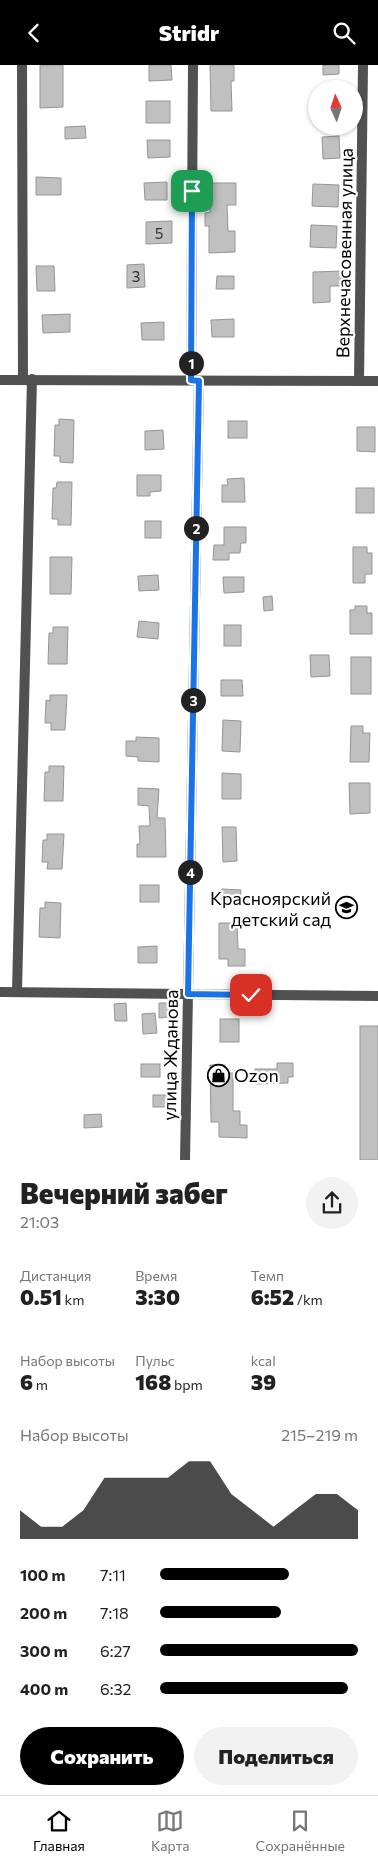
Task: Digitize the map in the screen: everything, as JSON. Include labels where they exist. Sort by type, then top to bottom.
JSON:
[{"type":"street","points":[[17,991],[27,380],[22,65]]},
{"type":"street","name":"улица Жданова","points":[[185,1160],[195,380],[193,65]]},
{"type":"street","name":"Верхнечасовенная улица","points":[[359,381],[363,65]]},
{"type":"street","points":[[0,380],[378,381]]},
{"type":"street","points":[[0,992],[378,996]]},
{"type":"building","points":[[40,65],[63,65],[63,107],[40,108]]},
{"type":"building","points":[[149,65],[171,65],[172,80],[149,81]]},
{"type":"building","points":[[210,65],[234,65],[234,81],[231,81],[232,111],[211,111]]},
{"type":"building","points":[[323,65],[339,65],[339,74],[323,75]]},
{"type":"building","points":[[146,101],[170,101],[170,123],[146,123]]},
{"type":"building","points":[[85,126],[86,138],[65,139],[65,127]]},
{"type":"building","points":[[339,136],[340,158],[323,159],[322,137]]},
{"type":"building","points":[[147,140],[170,140],[170,157],[148,158]]},
{"type":"building","points":[[36,177],[61,178],[61,195],[36,195]]},
{"type":"building","points":[[167,182],[167,200],[145,200],[144,183]]},
{"type":"building","points":[[209,183],[236,183],[236,205],[227,205],[228,231],[235,231],[235,252],[209,253],[209,226],[205,226],[205,213],[210,212]]},
{"type":"building","points":[[313,184],[339,185],[338,207],[312,206]]},
{"type":"building","points":[[172,221],[172,243],[146,244],[146,222]]},
{"type":"building","points":[[311,225],[337,226],[336,248],[310,247]]},
{"type":"building","points":[[144,264],[145,287],[127,288],[127,265]]},
{"type":"building","points":[[36,266],[54,266],[55,291],[37,291]]},
{"type":"building","points":[[342,271],[343,286],[330,286],[330,302],[313,303],[313,272]]},
{"type":"building","points":[[217,276],[234,276],[234,289],[216,289]]},
{"type":"building","points":[[70,314],[70,332],[43,333],[42,315]]},
{"type":"building","points":[[234,319],[234,337],[212,337],[211,320]]},
{"type":"building","points":[[164,322],[164,340],[142,340],[141,323]]},
{"type":"building","points":[[59,419],[74,420],[73,463],[60,462],[60,456],[54,456],[55,425],[59,425]]},
{"type":"building","points":[[228,421],[247,421],[247,438],[228,438]]},
{"type":"building","points":[[357,427],[375,427],[375,452],[357,451]]},
{"type":"building","points":[[163,430],[164,449],[145,450],[145,431]]},
{"type":"building","points":[[137,475],[161,475],[161,491],[150,492],[150,496],[137,496]]},
{"type":"building","points":[[244,478],[245,502],[222,502],[222,485],[228,485],[227,479]]},
{"type":"building","points":[[57,482],[72,482],[71,525],[58,525],[58,519],[52,519],[53,488],[56,488]]},
{"type":"building","points":[[356,488],[374,488],[374,513],[356,513]]},
{"type":"building","points":[[145,521],[161,521],[161,538],[145,538]]},
{"type":"building","points":[[224,527],[246,527],[246,543],[241,543],[240,553],[229,553],[229,560],[213,560],[214,545],[224,545]]},
{"type":"building","points":[[353,547],[367,547],[367,553],[372,553],[372,574],[365,574],[365,583],[353,583]]},
{"type":"building","points":[[50,557],[72,557],[71,594],[50,594]]},
{"type":"building","points":[[158,575],[159,590],[139,591],[138,576]]},
{"type":"building","points":[[223,577],[244,577],[244,592],[224,593]]},
{"type":"building","points":[[272,596],[273,610],[264,611],[263,597]]},
{"type":"building","points":[[355,606],[367,606],[367,613],[372,613],[372,634],[350,634],[350,610],[355,610]]},
{"type":"building","points":[[139,621],[159,623],[158,639],[137,637]]},
{"type":"building","points":[[224,625],[241,625],[241,646],[224,646]]},
{"type":"building","points":[[53,627],[68,627],[67,664],[48,664],[49,633],[53,633]]},
{"type":"building","points":[[310,655],[329,655],[330,676],[311,677]]},
{"type":"building","points":[[351,657],[371,657],[371,694],[351,694]]},
{"type":"building","points":[[221,680],[242,680],[243,696],[221,696]]},
{"type":"building","points":[[50,695],[67,695],[65,730],[51,730],[51,723],[45,723],[46,700],[50,701]]},
{"type":"building","points":[[223,720],[241,721],[240,752],[222,751]]},
{"type":"building","points":[[351,726],[363,726],[363,733],[370,733],[369,762],[350,762]]},
{"type":"building","points":[[136,737],[159,738],[159,762],[138,761],[138,757],[126,756],[126,741],[136,741]]},
{"type":"building","points":[[49,766],[64,766],[63,801],[44,801],[45,772],[49,772]]},
{"type":"building","points":[[222,773],[241,774],[241,799],[222,799]]},
{"type":"building","points":[[349,783],[370,783],[370,813],[350,814]]},
{"type":"building","points":[[138,788],[159,789],[157,818],[165,818],[166,857],[137,857],[137,844],[140,844],[139,826],[150,826],[149,806],[138,805]]},
{"type":"building","points":[[222,827],[236,827],[237,861],[223,862]]},
{"type":"building","points":[[47,834],[64,834],[62,869],[47,869],[48,862],[42,862],[43,840],[47,840]]},
{"type":"building","points":[[140,885],[159,885],[159,902],[140,902]]},
{"type":"building","points":[[222,889],[241,890],[240,904],[221,903]]},
{"type":"building","points":[[45,902],[61,903],[60,938],[39,937],[40,908],[45,908]]},
{"type":"building","points":[[219,923],[237,923],[238,949],[245,949],[245,966],[228,966],[228,959],[219,959]]},
{"type":"building","points":[[157,946],[157,963],[138,963],[138,947]]},
{"type":"building","points":[[126,1003],[127,1021],[115,1021],[114,1004]]},
{"type":"building","points":[[159,1003],[170,1003],[170,1017],[159,1018]]},
{"type":"building","points":[[155,1013],[157,1033],[143,1034],[142,1014]]},
{"type":"building","points":[[220,1019],[239,1019],[239,1042],[220,1042]]},
{"type":"building","points":[[360,1026],[378,1026],[378,1160],[360,1160]]},
{"type":"building","points":[[277,1063],[293,1063],[293,1077],[288,1077],[288,1083],[255,1084],[255,1069],[277,1069]]},
{"type":"building","points":[[141,1064],[160,1064],[160,1077],[141,1077]]},
{"type":"building","points":[[210,1065],[225,1065],[225,1073],[233,1073],[233,1111],[240,1111],[240,1125],[247,1125],[247,1138],[219,1137],[219,1122],[211,1122]]},
{"type":"building","points":[[153,1095],[169,1095],[169,1107],[153,1107]]},
{"type":"building","points":[[101,1114],[102,1127],[84,1128],[84,1115]]},
{"type":"place","name":"Красноярский детский сад","points":[[347,908]]},
{"type":"place","name":"Ozon","points":[[218,1075]]},
{"type":"route","points":[[192,191],[191,380],[199,381],[188,994],[251,995]]}]
